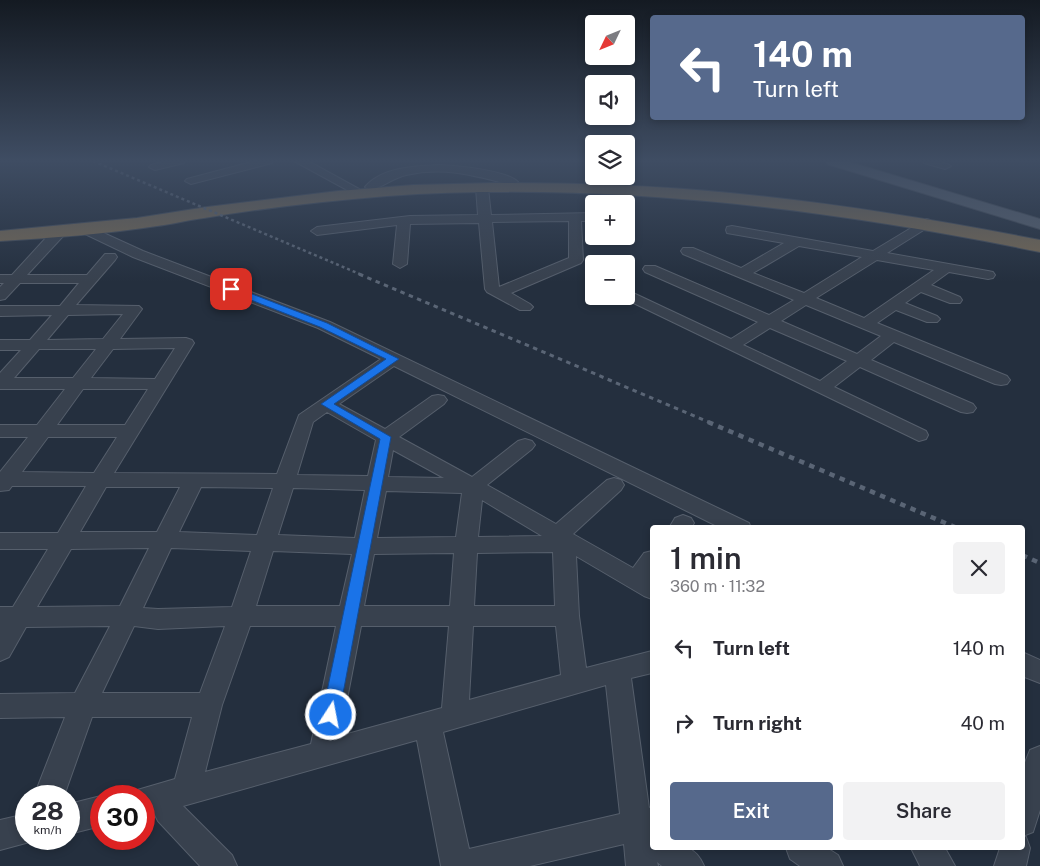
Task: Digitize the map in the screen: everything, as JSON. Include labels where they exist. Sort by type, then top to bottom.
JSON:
[{"type":"highway","points":[[0,231],[98,223],[255,201]]},
{"type":"highway","points":[[0,236],[86,229],[294,201]]},
{"type":"highway","points":[[779,201],[920,222],[1040,246]]},
{"type":"highway","points":[[826,201],[954,221],[1040,238]]},
{"type":"main road","points":[[965,201],[1040,224]]},
{"type":"street","points":[[483,201],[492,290],[525,307]]},
{"type":"street","points":[[316,231],[404,221],[585,217]]},
{"type":"street","points":[[499,293],[576,260],[575,218]]},
{"type":"street","points":[[400,264],[404,221]]},
{"type":"street","points":[[727,343],[920,222]]},
{"type":"street","points":[[86,229],[138,254],[324,325],[735,525]]},
{"type":"street","points":[[732,230],[988,275]]},
{"type":"street","points":[[0,296],[18,279],[60,231]]},
{"type":"street","points":[[742,273],[797,241]]},
{"type":"street","points":[[688,251],[1001,380]]},
{"type":"street","points":[[0,384],[110,257]]},
{"type":"street","points":[[866,324],[946,268]]},
{"type":"street","points":[[650,269],[966,408]]},
{"type":"street","points":[[0,279],[90,279]]},
{"type":"street","points":[[919,286],[956,300]]},
{"type":"street","points":[[635,298],[918,435]]},
{"type":"street","points":[[894,304],[932,319]]},
{"type":"street","points":[[0,311],[134,309],[2,482]]},
{"type":"street","points":[[822,388],[893,335]]},
{"type":"street","points":[[0,345],[186,343],[63,541],[9,617],[0,650]]},
{"type":"street","points":[[221,866],[168,811],[165,796],[210,706],[305,419],[394,359]]},
{"type":"street","points":[[0,384],[160,384]]},
{"type":"street","points":[[323,754],[386,437],[438,400]]},
{"type":"street","points":[[326,404],[644,585],[650,566]]},
{"type":"street","points":[[0,431],[131,431]]},
{"type":"street","points":[[2,482],[100,479],[473,486],[525,445]]},
{"type":"street","points":[[53,785],[83,705],[194,480]]},
{"type":"street","points":[[0,541],[164,540],[363,546],[466,545],[562,539],[614,485]]},
{"type":"street","points":[[457,866],[441,720],[460,616],[473,486]]},
{"type":"street","points":[[562,539],[567,616],[575,681]]},
{"type":"street","points":[[9,617],[128,616],[158,619],[241,616],[350,618],[567,616]]},
{"type":"street","points":[[165,796],[323,754],[575,681],[650,663]]},
{"type":"street","points":[[1025,664],[1040,672]]},
{"type":"street","points":[[617,671],[647,829],[642,866]]},
{"type":"street","points":[[0,706],[210,706]]},
{"type":"street","points":[[1025,812],[1040,759]]},
{"type":"street","points":[[465,866],[647,829]]},
{"type":"street","points":[[0,835],[15,832]]},
{"type":"street","points":[[667,850],[688,866]]},
{"type":"street","points":[[803,850],[827,866]]},
{"type":"street","points":[[927,850],[939,866]]},
{"type":"street","points":[[1010,866],[1014,850]]},
{"type":"railway","points":[[188,201],[362,275]]},
{"type":"railway","points":[[359,274],[711,423]]},
{"type":"railway","points":[[708,422],[950,525]]},
{"type":"railway","points":[[1025,556],[1040,563]]},
{"type":"route","points":[[231,289],[324,325],[394,359],[326,404],[386,437],[331,715]]}]
